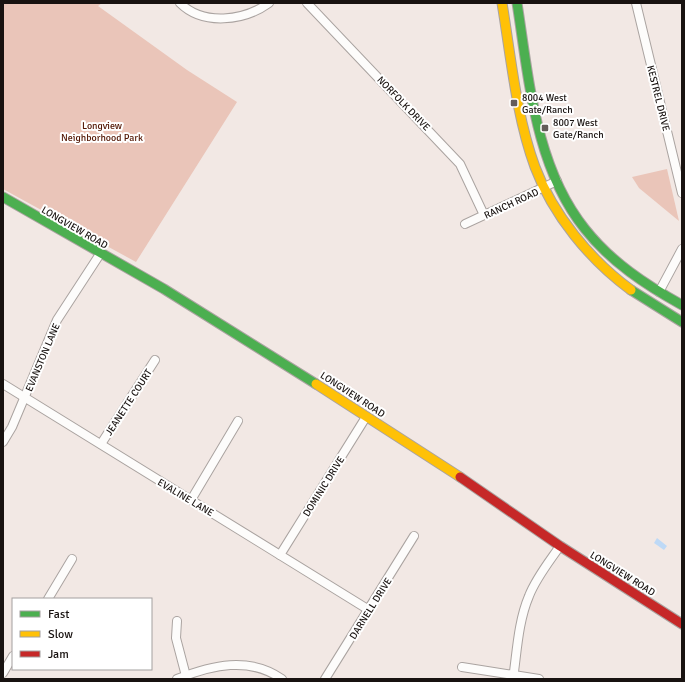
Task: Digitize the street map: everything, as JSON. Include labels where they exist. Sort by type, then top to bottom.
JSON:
[{"type":"street","points":[[180,3],[189,10],[205,16],[225,19],[244,16],[269,3]]},
{"type":"street","name":"NORFOLK DRIVE","points":[[307,3],[460,164],[484,215]]},
{"type":"street","points":[[502,3],[526,139],[545,187],[567,225],[598,262],[650,304],[682,322]]},
{"type":"street","points":[[517,3],[534,104],[548,156],[565,198],[585,229],[627,269],[659,292],[682,305]]},
{"type":"street","name":"KESTREL DRIVE","points":[[636,3],[682,193]]},
{"type":"street","name":"RANCH ROAD","points":[[466,224],[557,181]]},
{"type":"street","name":"LONGVIEW ROAD","points":[[3,197],[100,254],[164,289],[310,380],[439,463],[560,546],[682,624]]},
{"type":"street","points":[[659,292],[682,249]]},
{"type":"street","name":"EVANSTON LANE","points":[[3,442],[12,427],[25,398],[57,320],[100,254]]},
{"type":"street","name":"JEANETTE COURT","points":[[101,444],[154,360]]},
{"type":"street","name":"EVALINE LANE","points":[[3,384],[369,610]]},
{"type":"street","name":"DOMINIC DRIVE","points":[[280,555],[366,417]]},
{"type":"street","points":[[191,500],[238,421]]},
{"type":"street","name":"DARNELL DRIVE","points":[[325,679],[414,536]]},
{"type":"street","points":[[514,677],[523,618],[528,598],[536,582],[560,546]]},
{"type":"street","points":[[49,598],[72,559]]},
{"type":"street","points":[[177,621],[176,638],[186,676]]},
{"type":"street","points":[[3,673],[12,658]]},
{"type":"street","points":[[178,679],[220,666],[240,664],[265,670],[282,679]]},
{"type":"street","points":[[462,667],[514,677],[539,679]]},
{"type":"green space","name":"Longview Neighborhood Park","points":[[3,3],[102,3],[98,6],[187,70],[237,102],[136,262],[3,189]]},
{"type":"green space","points":[[667,169],[679,221],[639,188],[632,177]]},
{"type":"water","points":[[657,538],[667,546],[664,550],[654,543]]},
{"type":"traffic: fast","points":[[517,3],[537,121],[555,178],[568,205],[585,229],[606,252],[642,281],[682,305]]},
{"type":"traffic: fast","points":[[3,197],[164,289],[316,384]]},
{"type":"traffic: fast","points":[[631,290],[682,322]]},
{"type":"traffic: slow","points":[[502,3],[523,127],[528,147],[543,185],[562,219],[587,251],[631,290]]},
{"type":"traffic: slow","points":[[316,384],[460,477]]},
{"type":"traffic: jam","points":[[460,477],[560,546],[682,624]]},
{"type":"place","name":"8004 West Gate/Ranch","points":[[514,103]]},
{"type":"place","name":"8007 West Gate/Ranch","points":[[545,128]]}]
